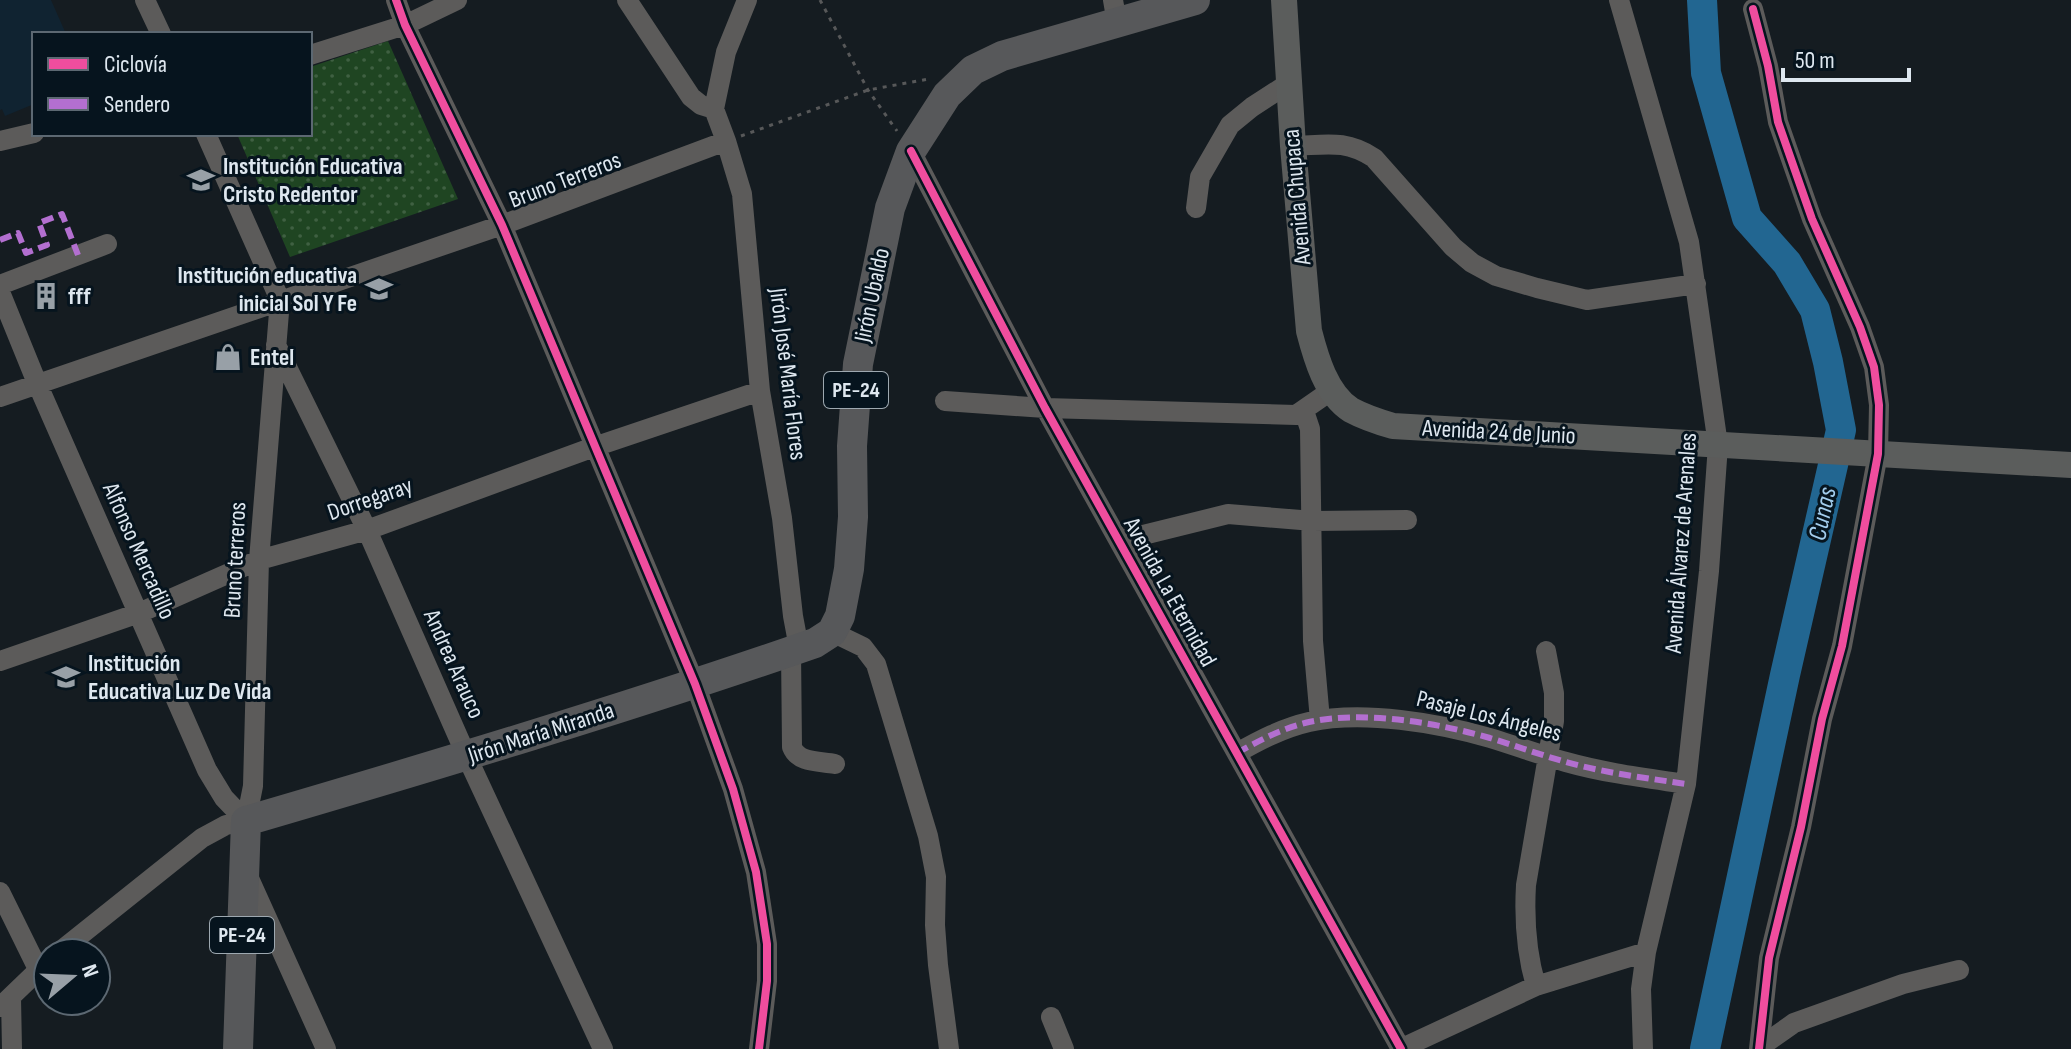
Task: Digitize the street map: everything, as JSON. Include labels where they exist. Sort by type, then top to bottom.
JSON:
[{"type":"highway","name":"PE-24","points":[[911,151],[947,95],[973,70],[1115,12],[1195,0]]},
{"type":"highway","name":"Jirón Ubaldo","points":[[832,632],[840,616],[849,569],[858,364],[890,208],[911,151]]},
{"type":"highway","name":"Jirón María Miranda","points":[[246,821],[467,757],[695,684],[815,643],[832,632]]},
{"type":"highway","name":"PE-24","points":[[238,1049],[246,821]]},
{"type":"main road","name":"Avenida Chupaca","points":[[1284,0],[1309,331],[1317,360],[1332,390]]},
{"type":"main road","name":"Avenida 24 de Junio","points":[[1332,390],[1348,408],[1393,426],[2071,465]]},
{"type":"street","points":[[145,0],[160,32]]},
{"type":"street","points":[[396,0],[405,25],[502,225],[695,684],[733,789],[756,872],[767,944],[767,981],[759,1049]]},
{"type":"street","points":[[312,54],[405,25],[457,0]]},
{"type":"street","points":[[627,0],[691,97],[701,105],[714,109],[726,52],[747,0]]},
{"type":"street","name":"Avenida Álvarez de Arenales","points":[[1619,0],[1689,242],[1718,445],[1709,571],[1686,784],[1646,952],[1641,989],[1643,1049]]},
{"type":"street","points":[[1753,9],[1783,135],[1812,219],[1860,327],[1874,367],[1879,405],[1842,646],[1822,719],[1801,827],[1769,958],[1760,1048]]},
{"type":"street","points":[[1196,208],[1200,177],[1230,125],[1289,83]]},
{"type":"street","name":"Jirón José María Flores","points":[[714,109],[742,194],[760,391],[782,518],[795,650],[793,753],[799,758],[835,764]]},
{"type":"street","points":[[0,141],[32,133]]},
{"type":"street","points":[[207,136],[280,300]]},
{"type":"street","name":"Bruno Terreros","points":[[0,397],[502,225],[726,141]]},
{"type":"street","points":[[1293,146],[1345,144],[1374,158],[1453,247],[1472,263],[1496,276],[1587,300],[1696,284]]},
{"type":"street","name":"Avenida La Eternidad","points":[[911,151],[1045,408],[1401,1049]]},
{"type":"street","points":[[0,285],[107,244]]},
{"type":"street","name":"Alfonso Mercadillo","points":[[0,292],[207,770],[224,798],[246,821]]},
{"type":"street","name":"Bruno terreros","points":[[246,821],[253,786],[259,560],[280,300]]},
{"type":"street","name":"Andrea Arauco","points":[[276,345],[367,530],[467,757],[603,1049]]},
{"type":"street","points":[[945,401],[1045,408],[1296,415],[1332,390]]},
{"type":"street","name":"Dorregaray","points":[[0,661],[139,613],[259,560],[367,530],[594,447],[760,391]]},
{"type":"street","points":[[1304,411],[1310,429],[1313,653],[1320,720]]},
{"type":"street","points":[[1119,541],[1228,514],[1313,521],[1407,520]]},
{"type":"street","points":[[832,632],[863,647],[876,664],[928,836],[936,877],[938,965],[949,1049]]},
{"type":"street","points":[[1536,986],[1529,958],[1525,910],[1530,859],[1554,721],[1554,693],[1546,651]]},
{"type":"street","name":"Pasaje Los Ángeles","points":[[1237,753],[1275,733],[1320,720],[1362,717],[1421,724],[1488,738],[1594,769],[1686,784]]},
{"type":"street","points":[[78,937],[202,838],[226,825],[246,821]]},
{"type":"street","points":[[245,868],[326,1049]]},
{"type":"street","points":[[0,892],[32,946]]},
{"type":"street","points":[[1401,1049],[1536,986],[1646,952]]},
{"type":"street","points":[[1760,1048],[1794,1023],[1903,984],[1959,970]]},
{"type":"street","points":[[12,1049],[6,1002],[32,976]]},
{"type":"street","points":[[1051,1017],[1064,1049]]},
{"type":"path","points":[[820,0],[868,90],[911,151]]},
{"type":"path","points":[[726,141],[868,90],[928,79]]},
{"type":"shaded area","points":[[0,0],[51,0],[65,32],[32,32],[32,105],[5,116],[0,110]]},
{"type":"green space","points":[[388,41],[458,199],[290,257],[238,136],[312,136],[312,66]]},
{"type":"waterway","name":"Cunas","points":[[1702,0],[1706,73],[1747,218],[1787,263],[1815,310],[1841,430],[1705,1049]]},
{"type":"marked path","points":[[0,240],[18,233],[26,253],[47,245],[39,223],[62,214],[78,255]]},
{"type":"marked path","points":[[1237,753],[1272,735],[1309,722],[1376,718],[1447,727],[1581,766],[1686,784]]},
{"type":"cycle path","points":[[396,0],[405,25],[502,225],[695,684],[733,789],[756,872],[767,944],[767,981],[759,1049]]},
{"type":"cycle path","points":[[1753,9],[1778,122],[1812,219],[1860,327],[1874,367],[1879,405],[1878,454],[1842,646],[1822,719],[1801,827],[1769,958],[1759,1049]]},
{"type":"cycle path","points":[[911,151],[1045,408],[1401,1049]]},
{"type":"place","name":"Institución Educativa Cristo Redentor","points":[[201,180]]},
{"type":"place","name":"Institución educativa inicial Sol Y Fe","points":[[379,289]]},
{"type":"place","name":"fff","points":[[46,296]]},
{"type":"place","name":"Entel","points":[[228,357]]},
{"type":"place","name":"Institución Educativa Luz De Vida","points":[[66,677]]}]
